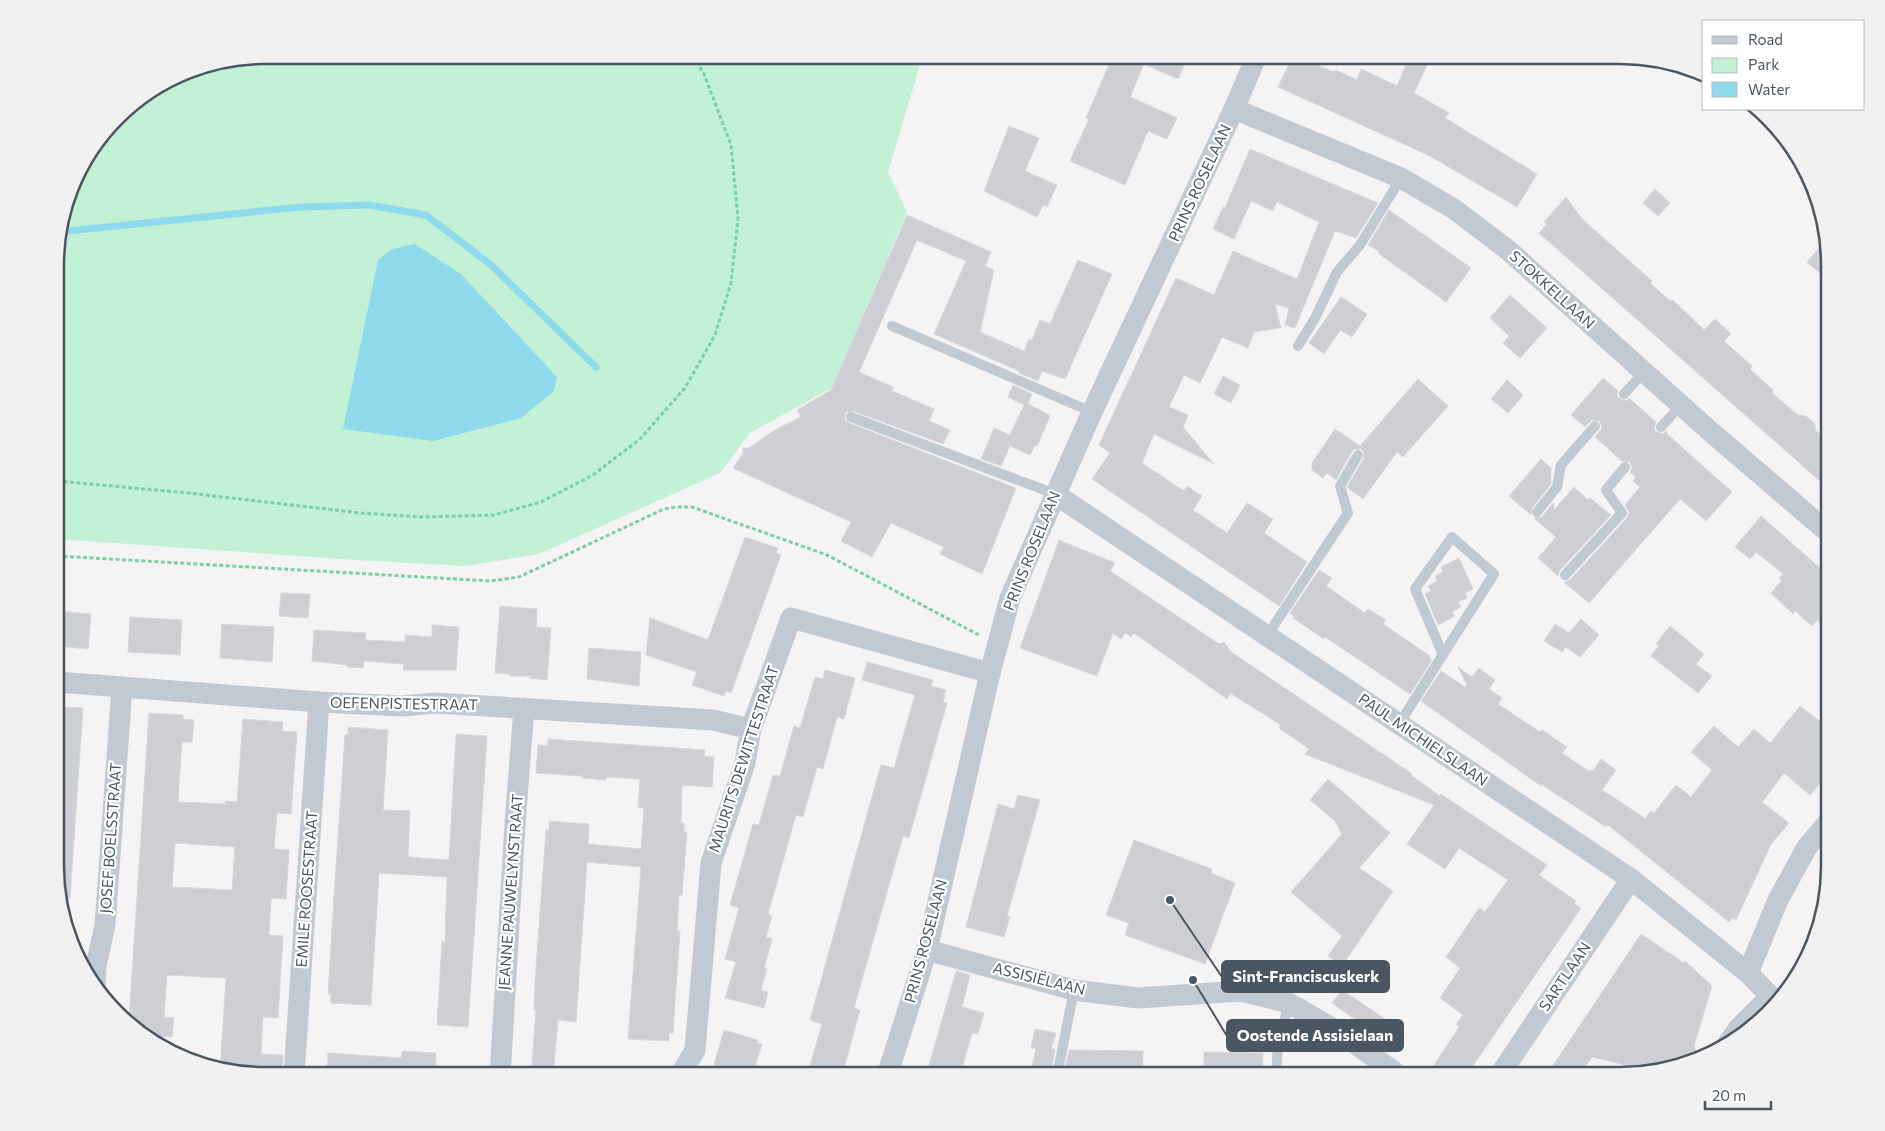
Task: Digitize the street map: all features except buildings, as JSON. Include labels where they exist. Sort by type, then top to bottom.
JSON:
[{"type":"street","name":"PRINS ROSELAAN","points":[[890,1067],[927,950],[990,673],[1010,598],[1092,412],[1234,109],[1253,64]]},
{"type":"street","name":"STOKKELLAAN","points":[[1234,109],[1401,178],[1454,208],[1508,250],[1681,405],[1821,526]]},
{"type":"street","name":"PAUL MICHIELSLAAN","points":[[1055,494],[1631,879],[1748,973],[1772,998]]},
{"type":"street","name":"MAURITS DEWITTESTRAAT","points":[[685,1067],[695,1050],[711,863],[745,763],[751,728],[791,618],[990,673]]},
{"type":"street","name":"OEFENPISTESTRAAT","points":[[64,683],[319,702],[402,706],[435,703],[713,720],[751,728]]},
{"type":"street","name":"JOSEF BOELSSTRAAT","points":[[96,974],[105,925],[122,688]]},
{"type":"street","name":"EMILE ROOSESTRAAT","points":[[295,1067],[319,702]]},
{"type":"street","name":"JEANNE PAUWELYNSTRAAT","points":[[501,1067],[524,708]]},
{"type":"street","points":[[1748,973],[1778,900],[1807,847],[1821,831]]},
{"type":"street","name":"SARTLAAN","points":[[1505,1067],[1631,879]]},
{"type":"street","name":"ASSISIËLAAN","points":[[927,950],[1074,990],[1138,998],[1241,991],[1289,1003],[1339,1032],[1388,1067]]},
{"type":"street","points":[[1738,1029],[1753,1017]]},
{"type":"lane","points":[[1298,346],[1315,318],[1337,272],[1360,245],[1401,178]]},
{"type":"lane","points":[[892,326],[1092,412]]},
{"type":"lane","points":[[1624,394],[1644,372]]},
{"type":"lane","points":[[1661,427],[1681,405]]},
{"type":"lane","points":[[851,417],[1055,494]]},
{"type":"lane","points":[[1537,512],[1557,487],[1561,466],[1595,426]]},
{"type":"lane","points":[[1268,636],[1348,513],[1340,486],[1358,455]]},
{"type":"lane","points":[[1565,575],[1622,513],[1606,490],[1625,468]]},
{"type":"lane","points":[[1399,724],[1443,655],[1494,574],[1452,537],[1415,589],[1443,655]]},
{"type":"lane","points":[[1059,1067],[1074,990]]},
{"type":"lane","points":[[1277,1067],[1278,1044],[1289,1003]]},
{"type":"path","points":[[64,482],[188,492],[361,513],[422,517],[494,515],[541,502],[593,475],[640,439],[685,388],[715,335],[731,283],[738,220],[731,145],[704,74],[698,64]]},
{"type":"path","points":[[64,556],[491,581],[519,577],[664,509],[692,507],[827,555],[998,645]]},
{"type":"green space","points":[[251,64],[920,64],[888,172],[907,212],[835,381],[837,385],[750,433],[720,473],[539,554],[466,566],[64,539],[65,238],[74,200],[84,176],[105,142],[142,105],[176,84],[200,74],[238,65]]},
{"type":"water","points":[[415,244],[461,274],[557,377],[554,391],[521,418],[433,441],[343,429],[378,260],[392,249]]},
{"type":"waterway","points":[[67,231],[301,207],[369,205],[426,215],[491,265],[596,367]]},
{"type":"place","name":"Sint-Franciscuskerk","points":[[1170,900]]},
{"type":"place","name":"Oostende Assisielaan","points":[[1193,980]]}]
